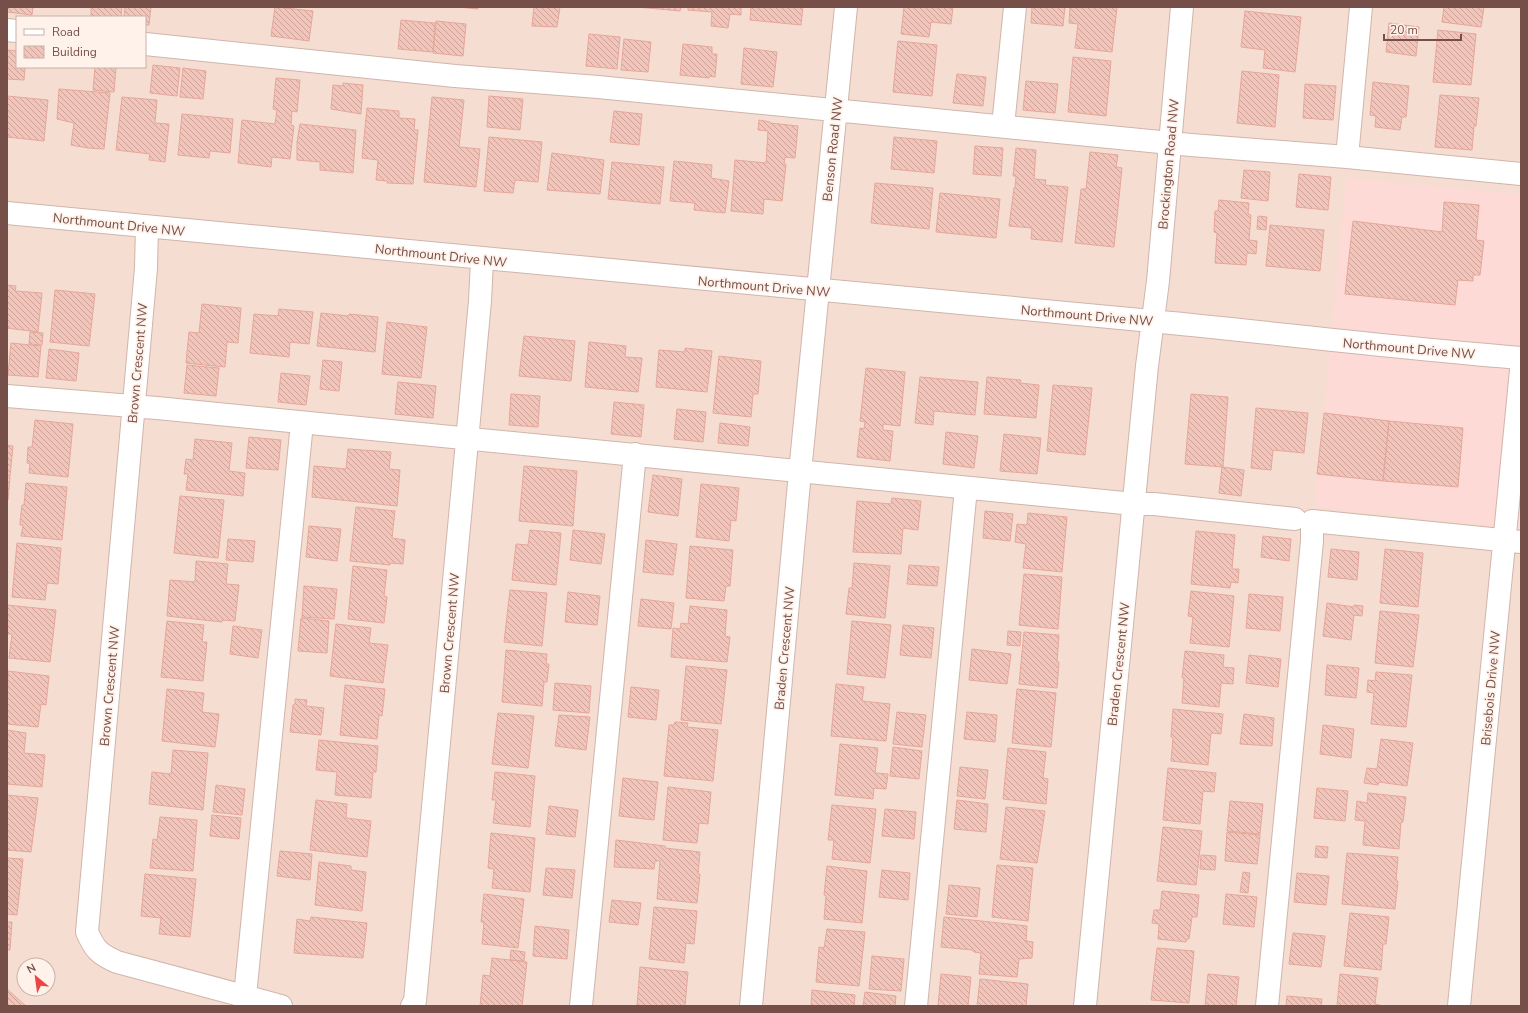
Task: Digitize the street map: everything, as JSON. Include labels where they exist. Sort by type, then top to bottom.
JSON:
[{"type":"street","name":"Benson Road NW","points":[[818,290],[846,7]]},
{"type":"street","points":[[1003,126],[1014,7]]},
{"type":"street","name":"Brockington Road NW","points":[[1152,321],[1158,281],[1182,7]]},
{"type":"street","points":[[1347,157],[1361,7]]},
{"type":"street","points":[[146,44],[455,76],[598,87],[1169,143],[1347,157],[1521,174]]},
{"type":"street","name":"Northmount Drive NW","points":[[7,213],[482,260],[1152,321],[1369,344],[1521,358]]},
{"type":"street","name":"Brown Crescent NW","points":[[147,226],[146,268],[87,932],[93,946],[102,955],[116,962],[281,1006]]},
{"type":"street","name":"Brown Crescent NW","points":[[412,1006],[416,993],[480,301],[482,260]]},
{"type":"street","name":"Braden Crescent NW","points":[[751,1006],[818,290]]},
{"type":"street","name":"Braden Crescent NW","points":[[1085,1006],[1152,321]]},
{"type":"street","name":"Brisebois Drive NW","points":[[1459,1006],[1513,541],[1521,370]]},
{"type":"street","points":[[7,396],[133,406],[635,454],[966,488],[1134,504],[1154,504],[1295,519]]},
{"type":"street","points":[[245,996],[302,423]]},
{"type":"street","points":[[581,1006],[635,454]]},
{"type":"street","points":[[916,1006],[966,488]]},
{"type":"street","points":[[1267,1006],[1312,541],[1312,521],[1513,541]]},
{"type":"shaded area","points":[[7,7],[1521,7],[1521,1006],[7,1006]]},
{"type":"shaded area","points":[[1346,178],[1521,194],[1521,528],[1315,507]]},
{"type":"building","points":[[7,7],[33,7],[32,15],[7,12]]},
{"type":"building","points":[[91,7],[122,7],[121,16],[91,16]]},
{"type":"building","points":[[125,7],[151,7],[149,25],[146,25],[146,16],[124,16]]},
{"type":"building","points":[[275,7],[313,11],[309,41],[271,36]]},
{"type":"building","points":[[458,7],[478,7],[478,9]]},
{"type":"building","points":[[534,7],[560,7],[557,27],[532,26]]},
{"type":"building","points":[[637,7],[681,7],[680,11]]},
{"type":"building","points":[[688,7],[741,7],[741,15],[730,14],[728,28],[711,26],[712,12],[688,10]]},
{"type":"building","points":[[751,7],[803,7],[801,25],[750,20]]},
{"type":"building","points":[[904,7],[953,7],[951,24],[931,22],[929,37],[901,34]]},
{"type":"building","points":[[1032,7],[1065,7],[1063,26],[1031,23]]},
{"type":"building","points":[[1070,7],[1117,7],[1112,52],[1075,48],[1078,24],[1069,23]]},
{"type":"building","points":[[1444,7],[1484,7],[1481,27],[1442,22]]},
{"type":"building","points":[[1245,11],[1301,17],[1295,72],[1263,68],[1265,50],[1241,47]]},
{"type":"building","points":[[401,20],[435,23],[433,52],[398,49]]},
{"type":"building","points":[[436,21],[466,24],[463,56],[433,53]]},
{"type":"building","points":[[1389,23],[1419,27],[1416,56],[1386,52]]},
{"type":"building","points":[[1438,30],[1476,34],[1471,85],[1433,82]]},
{"type":"building","points":[[589,34],[620,37],[617,69],[586,66]]},
{"type":"building","points":[[624,39],[651,42],[648,72],[621,70]]},
{"type":"building","points":[[898,41],[937,45],[932,96],[893,92]]},
{"type":"building","points":[[683,44],[712,47],[712,54],[717,54],[715,77],[709,76],[709,78],[680,75]]},
{"type":"building","points":[[744,48],[777,52],[773,87],[741,84]]},
{"type":"building","points":[[7,50],[16,51],[16,68],[25,68],[24,80],[7,79]]},
{"type":"building","points":[[1073,57],[1111,61],[1106,116],[1068,112]]},
{"type":"building","points":[[153,65],[180,68],[177,96],[150,93]]},
{"type":"building","points":[[95,68],[116,68],[114,92],[93,90]]},
{"type":"building","points":[[183,68],[206,71],[203,99],[180,97]]},
{"type":"building","points":[[1242,71],[1279,75],[1275,127],[1237,123]]},
{"type":"building","points":[[957,74],[986,77],[983,106],[953,103]]},
{"type":"building","points":[[276,78],[300,80],[297,112],[292,111],[291,125],[294,126],[290,159],[272,157],[271,167],[238,163],[242,120],[275,124],[277,110],[273,109]]},
{"type":"building","points":[[1026,81],[1058,84],[1055,113],[1023,110]]},
{"type":"building","points":[[1373,82],[1409,86],[1406,117],[1402,117],[1400,130],[1375,127],[1376,116],[1370,115]]},
{"type":"building","points":[[343,83],[363,85],[361,114],[331,109],[333,85],[343,86]]},
{"type":"building","points":[[1305,84],[1336,86],[1333,120],[1303,118]]},
{"type":"building","points":[[59,89],[110,93],[104,149],[71,145],[74,123],[57,119]]},
{"type":"building","points":[[1440,95],[1479,98],[1476,126],[1474,126],[1472,150],[1435,147]]},
{"type":"building","points":[[7,96],[48,100],[44,141],[7,137]]},
{"type":"building","points":[[489,96],[523,99],[520,130],[487,127]]},
{"type":"building","points":[[122,97],[157,100],[155,123],[169,124],[165,162],[149,160],[150,154],[116,150]]},
{"type":"building","points":[[432,97],[464,100],[459,147],[480,149],[476,187],[424,182]]},
{"type":"building","points":[[367,108],[399,111],[399,118],[415,119],[414,130],[418,130],[413,184],[387,183],[388,181],[376,180],[378,160],[362,158]]},
{"type":"building","points":[[614,111],[642,114],[639,145],[610,142]]},
{"type":"building","points":[[182,114],[233,119],[230,153],[210,151],[209,158],[178,155]]},
{"type":"building","points":[[759,120],[770,123],[798,126],[795,158],[785,157],[784,164],[786,164],[782,201],[764,199],[763,214],[731,211],[735,160],[766,163],[768,131],[758,130]]},
{"type":"building","points":[[300,124],[356,130],[353,173],[320,170],[320,162],[297,160],[297,142]]},
{"type":"building","points":[[489,137],[542,142],[538,182],[515,180],[513,193],[484,191]]},
{"type":"building","points":[[894,137],[937,141],[934,173],[891,169]]},
{"type":"building","points":[[975,146],[1003,148],[1001,176],[973,174]]},
{"type":"building","points":[[1016,148],[1036,150],[1034,179],[1046,180],[1045,185],[1068,187],[1062,242],[1031,239],[1032,228],[1009,226],[1015,188],[1016,176],[1013,176]]},
{"type":"building","points":[[1090,152],[1118,155],[1116,167],[1122,168],[1114,247],[1075,243],[1081,189],[1086,189]]},
{"type":"building","points":[[552,153],[604,160],[600,194],[547,190]]},
{"type":"building","points":[[674,161],[712,165],[711,178],[729,181],[725,213],[694,210],[695,203],[670,201]]},
{"type":"building","points":[[612,162],[664,167],[660,204],[608,199]]},
{"type":"building","points":[[1244,170],[1270,172],[1268,201],[1241,198]]},
{"type":"building","points":[[1299,174],[1331,177],[1328,210],[1296,207]]},
{"type":"building","points":[[875,183],[933,188],[929,229],[871,223]]},
{"type":"building","points":[[940,193],[1000,199],[996,238],[936,232]]},
{"type":"building","points":[[1219,200],[1249,203],[1248,214],[1251,215],[1249,240],[1257,241],[1256,254],[1247,253],[1246,265],[1215,263],[1217,233],[1214,232],[1215,211],[1218,211]]},
{"type":"building","points":[[1444,202],[1479,205],[1476,240],[1484,241],[1480,275],[1473,275],[1473,281],[1458,280],[1455,305],[1345,294],[1353,221],[1442,232]]},
{"type":"building","points":[[1258,216],[1267,217],[1266,230],[1257,229]]},
{"type":"building","points":[[1270,225],[1324,230],[1320,271],[1266,266]]},
{"type":"building","points":[[7,285],[16,286],[15,291],[42,293],[38,332],[7,328]]},
{"type":"building","points":[[55,290],[95,294],[89,346],[50,342]]},
{"type":"building","points":[[202,304],[241,308],[238,343],[227,342],[225,367],[186,363],[189,332],[199,333]]},
{"type":"building","points":[[279,309],[313,312],[309,344],[290,342],[289,357],[250,353],[254,314],[278,316]]},
{"type":"building","points":[[321,313],[378,317],[375,352],[317,346]]},
{"type":"building","points":[[387,322],[427,327],[421,378],[382,374]]},
{"type":"building","points":[[30,332],[43,333],[42,345],[29,344]]},
{"type":"building","points":[[524,336],[575,341],[571,381],[519,376]]},
{"type":"building","points":[[589,342],[626,346],[625,357],[642,358],[638,392],[585,387]]},
{"type":"building","points":[[11,343],[41,346],[38,377],[8,375]]},
{"type":"building","points":[[685,348],[712,351],[707,392],[656,387],[659,350],[685,352]]},
{"type":"building","points":[[49,349],[79,353],[76,381],[46,378]]},
{"type":"building","points":[[719,356],[761,361],[758,394],[753,394],[751,417],[713,413]]},
{"type":"building","points":[[323,360],[342,362],[339,391],[320,389]]},
{"type":"building","points":[[187,365],[219,368],[216,396],[184,393]]},
{"type":"building","points":[[866,368],[905,372],[900,426],[883,424],[883,430],[893,431],[890,461],[857,457],[860,428],[864,429],[865,422],[860,421]]},
{"type":"building","points":[[281,373],[310,376],[306,405],[278,402]]},
{"type":"building","points":[[920,377],[978,382],[975,415],[934,411],[933,425],[915,423]]},
{"type":"building","points":[[987,377],[1021,380],[1020,383],[1039,385],[1036,418],[984,414]]},
{"type":"building","points":[[398,382],[436,386],[433,418],[395,414]]},
{"type":"building","points":[[1053,385],[1092,388],[1085,455],[1047,451]]},
{"type":"building","points":[[511,394],[540,396],[538,427],[509,425]]},
{"type":"building","points":[[1191,394],[1228,397],[1223,467],[1185,464]]},
{"type":"building","points":[[614,402],[644,405],[641,437],[611,434]]},
{"type":"building","points":[[1256,408],[1308,413],[1304,453],[1273,450],[1271,470],[1251,468]]},
{"type":"building","points":[[677,409],[706,412],[703,442],[674,439]]},
{"type":"building","points":[[1324,413],[1389,421],[1383,481],[1317,474]]},
{"type":"building","points":[[35,420],[73,424],[68,477],[29,473],[30,464],[27,463],[28,447],[32,447]]},
{"type":"building","points":[[1389,421],[1463,428],[1458,487],[1383,481]]},
{"type":"building","points":[[720,423],[750,427],[748,446],[718,443]]},
{"type":"building","points":[[946,432],[978,436],[974,468],[943,464]]},
{"type":"building","points":[[1004,434],[1041,438],[1037,474],[1000,471]]},
{"type":"building","points":[[249,437],[281,440],[278,470],[246,468]]},
{"type":"building","points":[[195,439],[232,443],[229,471],[245,473],[243,496],[186,490],[188,474],[184,474],[186,459],[193,460]]},
{"type":"building","points":[[7,445],[13,446],[10,476],[7,475]]},
{"type":"building","points":[[348,449],[391,452],[389,469],[400,470],[397,506],[312,497],[314,466],[346,469]]},
{"type":"building","points":[[524,466],[577,471],[573,526],[519,521]]},
{"type":"building","points":[[1222,467],[1244,470],[1241,496],[1219,493]]},
{"type":"building","points":[[653,475],[682,479],[678,516],[648,512]]},
{"type":"building","points":[[7,477],[10,477],[8,500],[7,500]]},
{"type":"building","points":[[26,483],[67,487],[62,540],[21,536],[23,525],[20,525],[20,522],[22,505],[24,505]]},
{"type":"building","points":[[701,484],[739,488],[736,521],[731,520],[729,541],[696,537]]},
{"type":"building","points":[[180,496],[224,500],[218,558],[174,553]]},
{"type":"building","points":[[892,498],[921,501],[918,530],[903,528],[901,554],[853,552],[857,501],[891,504]]},
{"type":"building","points":[[356,507],[395,511],[392,538],[405,540],[403,564],[390,563],[390,565],[350,561]]},
{"type":"building","points":[[985,511],[1013,514],[1010,541],[983,538]]},
{"type":"building","points":[[1028,513],[1067,517],[1062,572],[1023,568],[1026,544],[1015,542],[1017,524],[1027,525]]},
{"type":"building","points":[[309,526],[341,529],[337,561],[306,557]]},
{"type":"building","points":[[530,530],[561,533],[556,585],[512,580],[516,544],[528,545]]},
{"type":"building","points":[[573,530],[605,534],[601,564],[570,560]]},
{"type":"building","points":[[1196,531],[1235,535],[1232,569],[1239,569],[1238,583],[1231,582],[1230,588],[1191,584]]},
{"type":"building","points":[[1263,536],[1291,539],[1289,561],[1261,557]]},
{"type":"building","points":[[228,539],[255,541],[253,562],[226,560]]},
{"type":"building","points":[[646,540],[677,544],[673,575],[643,572]]},
{"type":"building","points":[[17,543],[61,548],[58,584],[47,583],[45,600],[12,597]]},
{"type":"building","points":[[690,546],[733,550],[730,586],[726,586],[724,601],[686,598]]},
{"type":"building","points":[[1331,549],[1359,552],[1357,580],[1328,577]]},
{"type":"building","points":[[1385,549],[1423,553],[1418,607],[1380,603]]},
{"type":"building","points":[[196,561],[228,564],[226,584],[239,585],[235,621],[222,620],[222,622],[167,616],[170,580],[195,582]]},
{"type":"building","points":[[854,563],[890,566],[885,618],[846,614],[849,588],[852,588]]},
{"type":"building","points":[[909,565],[939,567],[937,586],[907,584]]},
{"type":"building","points":[[353,566],[387,570],[384,596],[387,597],[384,623],[348,619]]},
{"type":"building","points":[[1024,574],[1062,577],[1058,629],[1019,625]]},
{"type":"building","points":[[304,586],[337,589],[334,619],[302,617]]},
{"type":"building","points":[[510,590],[547,593],[542,646],[504,642]]},
{"type":"building","points":[[1191,591],[1234,596],[1229,647],[1190,643],[1193,617],[1188,616]]},
{"type":"building","points":[[568,592],[600,596],[597,625],[565,622]]},
{"type":"building","points":[[1249,594],[1283,597],[1280,631],[1246,628]]},
{"type":"building","points":[[641,599],[674,603],[671,629],[638,626]]},
{"type":"building","points":[[1327,603],[1354,607],[1354,605],[1363,606],[1362,616],[1354,615],[1351,640],[1323,636]]},
{"type":"building","points":[[7,605],[56,610],[50,662],[9,658],[12,634],[7,634]]},
{"type":"building","points":[[690,606],[727,610],[725,636],[730,637],[727,662],[671,657],[673,628],[680,629],[681,623],[688,624]]},
{"type":"building","points":[[1380,611],[1419,615],[1413,667],[1375,663]]},
{"type":"building","points":[[301,618],[329,621],[327,653],[298,651]]},
{"type":"building","points":[[167,621],[204,625],[202,642],[207,642],[203,681],[161,677]]},
{"type":"building","points":[[852,621],[891,625],[885,678],[847,674]]},
{"type":"building","points":[[336,624],[371,628],[369,643],[388,645],[383,683],[330,676]]},
{"type":"building","points":[[903,625],[934,628],[931,658],[900,655]]},
{"type":"building","points":[[233,626],[262,630],[258,658],[230,654]]},
{"type":"building","points":[[1008,631],[1021,632],[1020,646],[1007,645]]},
{"type":"building","points":[[1024,632],[1059,635],[1057,688],[1019,684]]},
{"type":"building","points":[[972,649],[1011,654],[1007,684],[969,680]]},
{"type":"building","points":[[506,650],[547,654],[546,664],[549,664],[547,682],[544,682],[542,706],[502,702]]},
{"type":"building","points":[[1185,651],[1224,655],[1223,667],[1234,668],[1233,684],[1221,683],[1219,707],[1182,703],[1184,678],[1182,678]]},
{"type":"building","points":[[1249,655],[1281,659],[1278,687],[1246,683]]},
{"type":"building","points":[[1327,665],[1359,668],[1356,698],[1325,695]]},
{"type":"building","points":[[686,666],[727,670],[721,724],[681,720]]},
{"type":"building","points":[[8,671],[49,676],[46,705],[41,704],[38,727],[7,724]]},
{"type":"building","points":[[1376,672],[1412,675],[1406,727],[1371,724],[1374,693],[1367,692],[1368,680],[1375,681]]},
{"type":"building","points":[[555,683],[591,686],[589,713],[553,710]]},
{"type":"building","points":[[836,684],[864,687],[862,701],[890,704],[886,741],[831,736]]},
{"type":"building","points":[[345,685],[385,689],[382,716],[379,715],[377,739],[340,735]]},
{"type":"building","points":[[631,687],[659,690],[656,720],[628,717]]},
{"type":"building","points":[[167,689],[204,693],[202,712],[219,714],[215,747],[162,741]]},
{"type":"building","points":[[1017,689],[1056,693],[1051,747],[1012,743]]},
{"type":"building","points":[[295,699],[307,700],[306,706],[324,708],[321,735],[290,732]]},
{"type":"building","points":[[1173,709],[1223,714],[1221,734],[1211,733],[1208,765],[1171,761]]},
{"type":"building","points":[[897,712],[926,715],[922,747],[893,744]]},
{"type":"building","points":[[967,712],[997,715],[995,742],[964,739]]},
{"type":"building","points":[[498,713],[534,716],[528,768],[492,764]]},
{"type":"building","points":[[1244,714],[1274,718],[1272,746],[1240,744]]},
{"type":"building","points":[[559,715],[590,717],[586,750],[555,746]]},
{"type":"building","points":[[675,722],[688,723],[687,727],[718,730],[713,781],[664,776],[669,725],[674,725]]},
{"type":"building","points":[[1323,725],[1354,729],[1351,758],[1320,754]]},
{"type":"building","points":[[7,730],[26,733],[24,753],[45,755],[42,787],[7,784]]},
{"type":"building","points":[[1381,739],[1413,743],[1407,786],[1379,782],[1378,785],[1364,783],[1367,768],[1377,769]]},
{"type":"building","points":[[319,740],[378,746],[376,772],[373,772],[371,798],[335,795],[337,772],[316,770]]},
{"type":"building","points":[[840,744],[878,748],[875,773],[888,774],[886,789],[874,788],[873,799],[835,795]]},
{"type":"building","points":[[893,747],[922,751],[919,779],[890,776]]},
{"type":"building","points":[[1008,748],[1046,752],[1043,778],[1048,779],[1046,804],[1003,799]]},
{"type":"building","points":[[173,750],[208,753],[203,810],[149,804],[152,772],[171,774]]},
{"type":"building","points":[[960,767],[988,770],[985,799],[957,796]]},
{"type":"building","points":[[1168,768],[1216,773],[1214,792],[1203,791],[1200,824],[1163,820]]},
{"type":"building","points":[[495,772],[535,776],[530,827],[493,823],[496,800],[492,800]]},
{"type":"building","points":[[623,778],[658,782],[654,820],[619,816]]},
{"type":"building","points":[[216,785],[245,789],[242,815],[213,812]]},
{"type":"building","points":[[668,787],[711,792],[708,824],[699,823],[697,843],[663,840]]},
{"type":"building","points":[[1317,788],[1348,791],[1345,821],[1314,818]]},
{"type":"building","points":[[1368,793],[1406,797],[1403,822],[1401,822],[1399,849],[1363,845],[1365,821],[1355,820],[1357,801],[1367,803]]},
{"type":"building","points":[[7,795],[38,798],[31,852],[7,850]]},
{"type":"building","points":[[316,800],[347,804],[346,818],[371,821],[367,857],[310,850]]},
{"type":"building","points":[[957,800],[988,804],[986,832],[954,829]]},
{"type":"building","points":[[1230,801],[1263,804],[1260,834],[1227,831]]},
{"type":"building","points":[[832,805],[876,809],[870,863],[832,859],[834,840],[828,840]]},
{"type":"building","points":[[549,806],[578,810],[575,837],[546,834]]},
{"type":"building","points":[[1006,807],[1045,811],[1037,863],[1000,859]]},
{"type":"building","points":[[885,809],[916,812],[914,839],[882,836]]},
{"type":"building","points":[[212,815],[241,818],[239,839],[210,836]]},
{"type":"building","points":[[160,817],[197,820],[193,871],[150,868],[153,839],[157,840]]},
{"type":"building","points":[[1163,827],[1202,831],[1196,885],[1157,881]]},
{"type":"building","points":[[1227,832],[1260,835],[1257,864],[1225,861]]},
{"type":"building","points":[[491,833],[535,838],[530,892],[492,888],[494,869],[488,868]]},
{"type":"building","points":[[616,840],[700,852],[698,874],[700,874],[697,903],[657,899],[660,861],[655,861],[654,869],[614,867]]},
{"type":"building","points":[[1316,846],[1328,847],[1327,858],[1315,857]]},
{"type":"building","points":[[280,851],[312,854],[310,880],[277,876]]},
{"type":"building","points":[[1347,853],[1398,857],[1396,881],[1398,881],[1395,909],[1342,904]]},
{"type":"building","points":[[1201,855],[1216,856],[1215,870],[1200,869]]},
{"type":"building","points":[[7,858],[23,859],[17,915],[7,914]]},
{"type":"building","points":[[319,862],[351,866],[351,870],[366,872],[362,911],[315,905]]},
{"type":"building","points":[[997,865],[1033,868],[1028,921],[992,917]]},
{"type":"building","points":[[827,866],[867,871],[862,923],[824,919],[826,896],[824,895]]},
{"type":"building","points":[[546,868],[575,870],[572,898],[543,895]]},
{"type":"building","points":[[882,870],[910,873],[908,900],[879,897]]},
{"type":"building","points":[[1243,872],[1250,873],[1248,893],[1240,892]]},
{"type":"building","points":[[1297,873],[1329,876],[1326,905],[1294,902]]},
{"type":"building","points":[[145,874],[196,879],[190,937],[159,934],[161,918],[141,916]]},
{"type":"building","points":[[949,885],[980,888],[977,917],[946,914]]},
{"type":"building","points":[[1162,891],[1199,895],[1197,917],[1192,917],[1189,939],[1187,939],[1186,942],[1158,939],[1159,924],[1152,923],[1154,910],[1160,910]]},
{"type":"building","points":[[484,894],[524,899],[518,948],[482,944],[484,922],[481,922]]},
{"type":"building","points":[[1226,894],[1257,897],[1254,927],[1223,924]]},
{"type":"building","points":[[612,900],[641,903],[638,925],[609,922]]},
{"type":"building","points":[[654,907],[697,911],[694,944],[686,943],[684,963],[649,959]]},
{"type":"building","points":[[1350,913],[1389,917],[1386,944],[1383,944],[1381,970],[1344,966]]},
{"type":"building","points":[[311,917],[367,923],[363,958],[294,953],[297,919],[310,921]]},
{"type":"building","points":[[944,917],[1027,926],[1026,941],[1033,942],[1032,958],[1019,959],[1017,977],[979,974],[981,953],[974,952],[972,950],[941,947]]},
{"type":"building","points":[[7,922],[12,922],[10,950],[7,950]]},
{"type":"building","points":[[535,926],[569,930],[567,959],[533,956]]},
{"type":"building","points":[[827,929],[865,932],[859,986],[816,982],[819,947],[824,948]]},
{"type":"building","points":[[1293,933],[1325,936],[1321,967],[1289,964]]},
{"type":"building","points":[[1157,948],[1194,951],[1189,1003],[1151,1000]]},
{"type":"building","points":[[511,950],[525,952],[524,961],[510,960]]},
{"type":"building","points":[[872,956],[904,959],[901,991],[869,989]]},
{"type":"building","points":[[492,958],[527,962],[522,1006],[480,1006],[483,975],[490,976]]},
{"type":"building","points":[[640,967],[688,972],[685,1006],[637,1006]]},
{"type":"building","points":[[941,974],[971,977],[968,1006],[938,1006]]},
{"type":"building","points":[[1208,974],[1239,977],[1236,1006],[1205,1006]]},
{"type":"building","points":[[1340,974],[1378,978],[1375,1004],[1380,1006],[1337,1006]]},
{"type":"building","points":[[980,979],[1028,984],[1026,1006],[977,1006]]},
{"type":"building","points":[[7,989],[26,1006],[7,1006]]},
{"type":"building","points":[[812,990],[855,995],[854,1006],[811,1006]]},
{"type":"building","points":[[865,992],[896,996],[895,1006],[863,1006]]},
{"type":"building","points":[[1287,996],[1322,999],[1321,1006],[1286,1006]]}]
